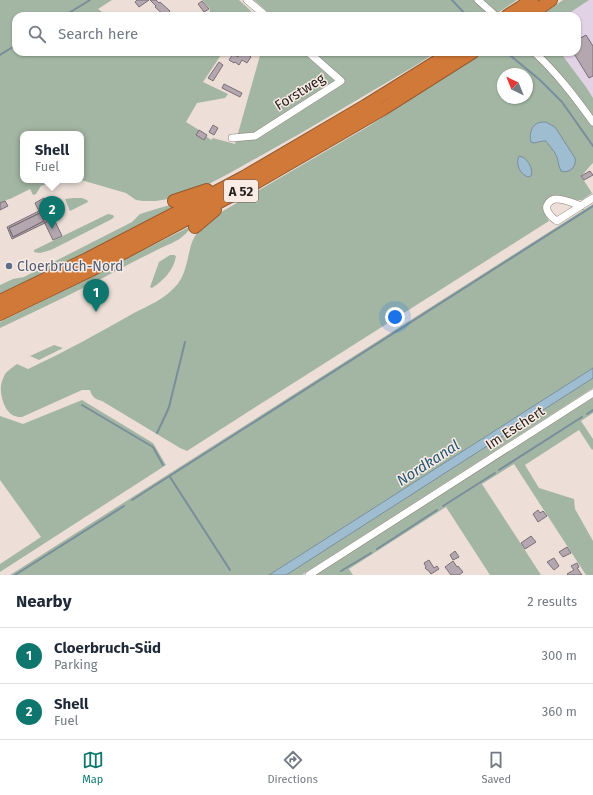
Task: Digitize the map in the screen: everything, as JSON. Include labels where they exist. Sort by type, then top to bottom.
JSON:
[{"type":"highway","points":[[513,12],[532,0]]},
{"type":"highway","points":[[534,12],[551,0]]},
{"type":"highway","name":"A 52","points":[[0,301],[87,259],[244,177],[365,106],[446,56]]},
{"type":"highway","name":"A 52","points":[[0,314],[91,270],[257,182],[383,109],[467,56]]},
{"type":"highway","points":[[174,201],[244,177]]},
{"type":"highway","points":[[195,227],[206,216],[257,182]]},
{"type":"street","points":[[247,0],[261,12]]},
{"type":"street","points":[[478,0],[492,12]]},
{"type":"street","name":"Forstweg","points":[[232,138],[255,136],[341,82],[312,56]]},
{"type":"street","points":[[539,56],[548,64],[564,83],[593,122]]},
{"type":"street","points":[[581,206],[567,201],[553,199],[546,208],[557,221],[581,206],[593,198]]},
{"type":"street","name":"Im Eschert","points":[[309,575],[593,393]]},
{"type":"shaded area","points":[[589,0],[593,0],[593,98],[563,56],[581,56],[581,12],[571,12]]},
{"type":"green space","points":[[0,0],[112,0],[98,9],[102,12],[12,12],[12,56],[220,56],[203,82],[228,94],[225,98],[197,103],[186,122],[199,130],[196,135],[204,140],[206,136],[211,140],[213,138],[235,144],[260,56],[431,56],[301,133],[228,174],[203,187],[174,198],[156,201],[136,200],[126,193],[84,181],[84,131],[20,131],[20,183],[49,183],[41,186],[36,194],[33,195],[30,189],[0,203]]},
{"type":"green space","points":[[202,0],[239,0],[251,11],[210,12],[210,9]]},
{"type":"green space","points":[[254,0],[517,0],[499,12],[268,12]]},
{"type":"green space","points":[[563,0],[589,0],[571,12],[546,12]]},
{"type":"green space","points":[[479,56],[563,56],[593,98],[593,163],[581,176],[592,193],[582,200],[558,197],[544,212],[549,221],[187,451],[96,398],[90,390],[82,390],[22,417],[11,414],[8,411],[1,394],[2,380],[5,374],[17,364],[28,369],[161,299],[179,283],[182,278],[191,245],[200,230],[211,218],[369,126]],"holes":[[[535,125],[569,171],[559,166],[555,153],[546,141],[536,143],[530,139]]]},
{"type":"green space","points":[[82,198],[88,202],[70,211],[65,199]]},
{"type":"green space","points":[[174,204],[174,206],[76,257],[0,294],[0,285],[13,279],[24,277],[132,222],[140,214]]},
{"type":"green space","points":[[593,204],[593,368],[269,575],[10,575]]},
{"type":"green space","points":[[108,214],[113,215],[114,217],[51,250],[40,253],[34,252],[34,250]]},
{"type":"green space","points":[[193,225],[182,237],[174,242],[68,296],[0,328],[0,322]]},
{"type":"green space","points":[[170,255],[176,256],[173,266],[160,282],[152,288],[150,287],[159,262]]},
{"type":"green space","points":[[54,345],[63,348],[39,360],[30,356]]},
{"type":"green space","points":[[593,378],[593,388],[302,575],[286,575]]},
{"type":"green space","points":[[593,397],[593,413],[581,421],[593,439],[592,450],[579,430],[525,465],[539,488],[574,499],[575,509],[593,541],[593,575],[586,575],[514,464],[482,484],[541,575],[490,575],[446,507],[349,569],[353,575],[315,575]]},
{"type":"green space","points":[[82,400],[153,443],[166,465],[0,572],[0,564],[41,537],[0,480],[0,416],[23,424]]},
{"type":"water","points":[[546,122],[555,127],[575,158],[574,167],[567,172],[561,171],[555,153],[546,141],[534,143],[530,140],[530,134],[533,127],[538,123]]},
{"type":"water","points":[[519,156],[525,159],[531,167],[531,176],[525,176],[519,168]]},
{"type":"water","points":[[593,368],[593,378],[294,570],[286,575],[269,575]]},
{"type":"building","points":[[137,0],[149,0],[139,7],[135,2]]},
{"type":"building","points":[[150,0],[160,2],[170,11],[161,12],[155,7],[156,6]]},
{"type":"building","points":[[202,1],[209,9],[204,12],[198,4]]},
{"type":"building","points":[[586,35],[593,46],[593,76],[589,78],[575,56],[581,56],[581,38]]},
{"type":"building","points":[[232,56],[251,57],[247,63],[242,60],[239,65],[229,60]]},
{"type":"building","points":[[219,62],[223,65],[213,81],[208,78]]},
{"type":"building","points":[[224,84],[242,93],[240,97],[222,88]]},
{"type":"building","points":[[213,125],[218,128],[214,135],[209,132]]},
{"type":"building","points":[[199,130],[207,135],[204,140],[196,135]]},
{"type":"building","points":[[590,171],[593,175],[584,180],[581,176]]},
{"type":"building","points":[[44,198],[62,236],[53,240],[35,203]]},
{"type":"building","points":[[5,201],[8,206],[0,210],[0,203]]},
{"type":"building","points":[[41,210],[42,213],[9,228],[13,237],[44,221],[43,220],[45,219],[47,222],[12,239],[7,227]]},
{"type":"building","points":[[45,210],[49,219],[43,220],[44,221],[13,237],[9,228],[40,214]]},
{"type":"building","points":[[538,510],[540,513],[543,511],[547,516],[538,522],[533,514]]},
{"type":"building","points":[[531,536],[536,542],[525,549],[521,543]]},
{"type":"building","points":[[567,547],[571,553],[563,557],[559,552]]},
{"type":"building","points":[[455,551],[459,557],[453,560],[450,555]]},
{"type":"building","points":[[554,558],[559,566],[554,570],[547,562]]},
{"type":"building","points":[[429,560],[434,568],[437,566],[439,569],[431,574],[425,568],[424,563]]},
{"type":"building","points":[[453,561],[463,572],[459,575],[451,575],[445,567]]},
{"type":"building","points":[[577,563],[579,567],[577,568],[582,575],[568,575],[567,574],[574,570],[571,566]]},
{"type":"waterway","points":[[70,12],[90,0]]},
{"type":"waterway","points":[[452,0],[463,12]]},
{"type":"waterway","points":[[0,55],[12,48]]},
{"type":"waterway","points":[[511,56],[540,80],[562,102],[593,146]]},
{"type":"waterway","points":[[132,500],[593,206]]},
{"type":"waterway","points":[[157,433],[169,407],[185,342]]},
{"type":"waterway","points":[[82,405],[153,447],[163,465]]},
{"type":"waterway","points":[[587,414],[593,410]]},
{"type":"waterway","points":[[499,470],[582,417]]},
{"type":"waterway","points":[[443,506],[495,473]]},
{"type":"waterway","points":[[170,477],[230,570]]},
{"type":"waterway","points":[[15,575],[124,506]]},
{"type":"waterway","points":[[377,549],[437,510]]},
{"type":"waterway","points":[[341,571],[371,553]]},
{"type":"place","name":"Shell","points":[[52,229]]},
{"type":"place","name":"Cloerbruch-Nord","points":[[9,266]]},
{"type":"place","name":"Cloerbruch-Süd","points":[[96,312]]},
{"type":"water label","name":"Nordkanal","points":[[428,463]]}]
